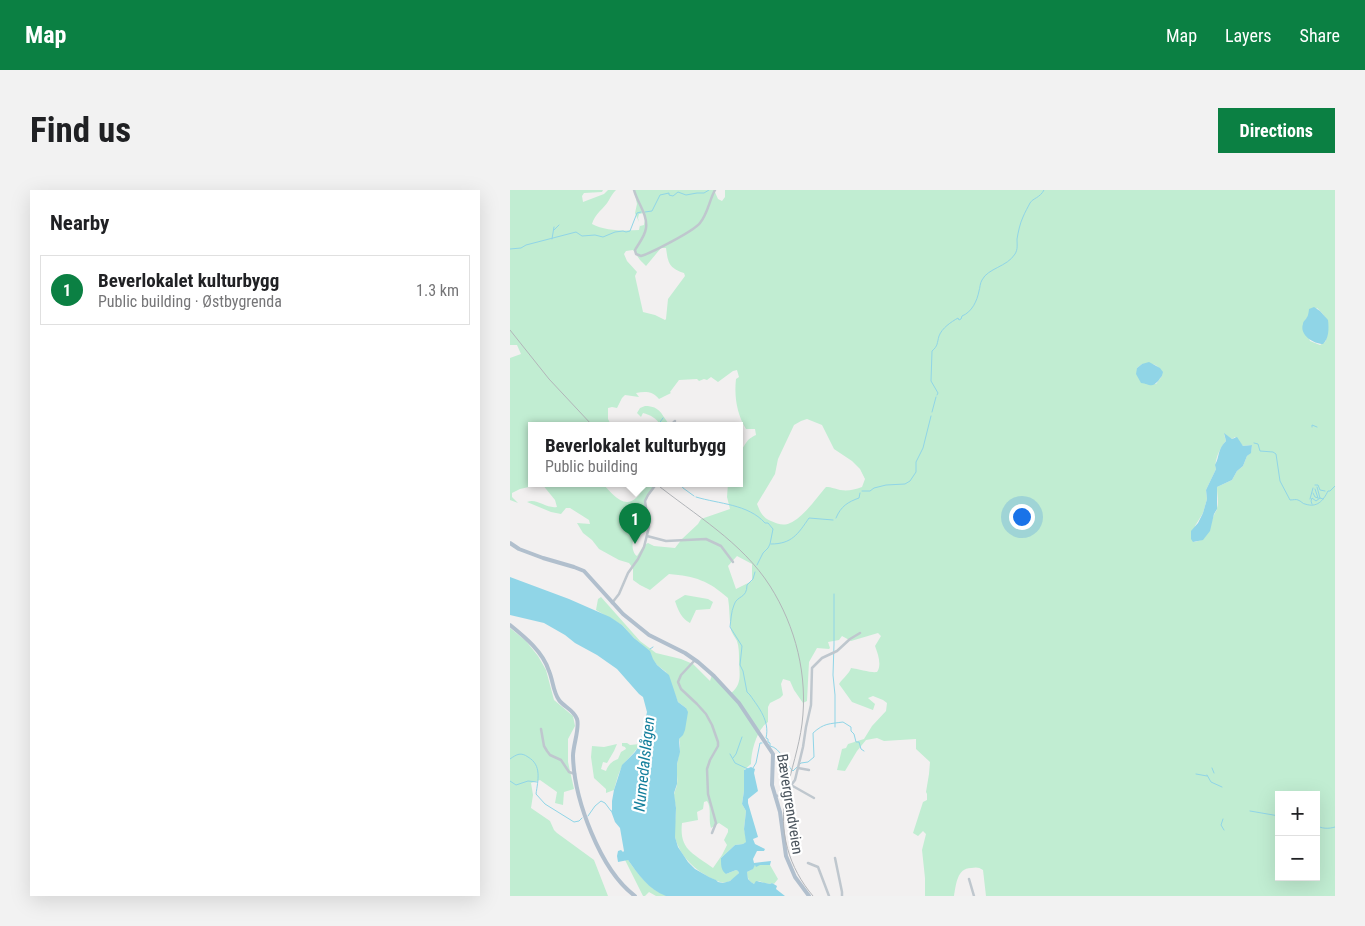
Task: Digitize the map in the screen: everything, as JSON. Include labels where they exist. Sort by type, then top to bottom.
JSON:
[{"type":"main road","name":"Bævergrendveien","points":[[510,543],[517,548],[582,570],[588,574],[619,611],[646,634],[695,660],[718,680],[739,703],[770,750],[773,759],[771,779],[780,812],[783,844],[787,859],[795,877],[809,896]]},
{"type":"main road","points":[[510,625],[530,642],[542,657],[549,669],[558,699],[576,717],[578,724],[573,752],[575,774],[584,814],[596,842],[621,882],[635,896]]},
{"type":"street","points":[[634,190],[645,217],[646,226],[646,230],[635,251],[637,255],[641,256],[698,226],[708,210],[715,190]]},
{"type":"street","points":[[612,603],[619,594],[628,572],[642,552],[649,524],[645,500],[654,487]]},
{"type":"street","points":[[647,536],[666,541],[706,539],[721,546],[733,562]]},
{"type":"street","points":[[775,796],[779,795],[784,788],[791,785],[795,780],[804,747],[806,722],[811,705],[812,668],[822,658],[837,651],[860,633]]},
{"type":"street","points":[[695,660],[681,675],[678,682],[681,689],[706,714],[718,742],[718,746],[707,769],[708,794],[716,823],[712,833]]},
{"type":"street","points":[[541,729],[544,746],[550,755],[562,760],[569,772],[575,774]]},
{"type":"street","points":[[798,768],[809,770]]},
{"type":"street","points":[[791,785],[814,798]]},
{"type":"street","points":[[835,858],[842,896]]},
{"type":"street","points":[[808,863],[818,867],[828,896]]},
{"type":"street","points":[[969,879],[974,896]]},
{"type":"green space","points":[[510,190],[603,190],[602,192],[584,193],[582,196],[583,202],[604,194],[608,190],[616,190],[595,217],[592,224],[609,229],[639,230],[640,225],[644,225],[645,219],[644,213],[639,214],[639,222],[635,213],[637,204],[634,190],[714,190],[718,199],[722,201],[725,197],[725,190],[1335,190],[1335,896],[986,896],[983,870],[976,867],[966,869],[960,874],[954,896],[925,896],[922,850],[926,834],[923,831],[918,836],[913,833],[923,802],[927,800],[926,792],[930,762],[916,749],[916,739],[884,741],[877,738],[866,740],[845,771],[837,770],[842,749],[846,748],[848,744],[864,739],[872,726],[886,711],[887,703],[873,696],[868,698],[875,704],[873,710],[852,702],[839,684],[851,668],[877,672],[879,663],[875,646],[881,636],[878,633],[851,641],[842,636],[839,640],[828,642],[829,649],[817,648],[809,662],[807,701],[803,703],[790,681],[783,679],[781,684],[783,695],[770,703],[768,707],[768,722],[764,725],[755,741],[751,764],[744,770],[742,804],[746,811],[744,829],[747,842],[735,845],[721,858],[726,874],[736,870],[739,873],[731,880],[723,883],[701,872],[685,857],[677,844],[674,834],[676,810],[674,795],[677,785],[677,767],[680,752],[679,739],[684,729],[686,708],[678,702],[666,672],[657,665],[640,643],[622,625],[596,610],[598,599],[601,597],[640,641],[656,653],[693,664],[710,681],[712,675],[731,693],[739,682],[740,673],[739,648],[731,630],[728,598],[701,580],[669,574],[650,590],[633,580],[633,568],[629,563],[619,560],[599,549],[583,533],[577,523],[590,524],[589,520],[570,508],[566,508],[561,514],[527,502],[534,501],[557,507],[555,500],[544,487],[606,487],[618,499],[627,502],[632,501],[640,494],[640,487],[653,487],[647,495],[645,503],[648,527],[645,531],[635,535],[633,548],[635,554],[637,556],[644,545],[648,543],[654,546],[675,548],[701,519],[730,509],[727,497],[728,487],[743,487],[743,447],[749,439],[756,435],[755,429],[746,429],[738,411],[735,392],[736,379],[739,377],[737,370],[718,382],[711,377],[707,380],[699,381],[697,379],[679,380],[671,393],[659,399],[649,392],[636,393],[639,397],[625,395],[617,408],[608,408],[610,422],[528,422],[529,487],[512,493],[512,497],[518,503],[510,500],[510,358],[521,354],[517,345],[510,345]],"holes":[[[661,248],[666,248],[672,267],[684,273],[685,276],[668,299],[665,320],[643,312],[635,276],[637,272],[627,261],[624,254],[626,251],[633,250],[646,266]],[[1317,308],[1327,322],[1326,340],[1320,345],[1310,341],[1303,324]],[[1142,364],[1158,366],[1162,376],[1156,384],[1141,382],[1137,368]],[[807,419],[822,425],[834,449],[852,461],[860,469],[865,479],[862,487],[854,490],[826,487],[800,517],[788,524],[773,522],[766,518],[757,504],[775,474],[778,459],[794,425]],[[1224,434],[1232,439],[1235,437],[1243,446],[1252,445],[1251,452],[1232,480],[1217,487],[1218,506],[1208,533],[1202,539],[1193,542],[1195,526],[1203,513],[1207,499],[1206,490],[1216,469],[1220,450],[1226,441]],[[737,556],[752,564],[752,581],[736,589],[728,566]],[[707,801],[709,807],[711,828],[719,823],[728,829],[724,840],[727,845],[713,868],[689,850],[685,845],[682,832],[682,823],[698,820],[697,812],[703,809],[704,802]]]},
{"type":"green space","points":[[650,406],[658,409],[668,422],[658,422],[653,417],[643,413],[641,417],[637,413],[640,408]]},
{"type":"green space","points":[[685,595],[708,599],[713,602],[710,609],[696,610],[690,623],[682,616],[675,601]]},
{"type":"green space","points":[[510,628],[526,641],[538,656],[546,670],[554,700],[573,716],[575,726],[568,739],[568,762],[574,789],[564,792],[563,805],[555,803],[557,792],[540,780],[531,783],[533,795],[531,808],[550,821],[557,833],[594,860],[608,896],[510,896]]},
{"type":"green space","points":[[622,743],[630,745],[640,744],[624,763],[614,790],[606,793],[606,789],[594,778],[591,757],[592,746],[604,747],[617,744],[607,763],[603,762],[601,769],[606,771],[610,764],[618,759],[621,752],[626,749],[622,746]]},
{"type":"green space","points":[[625,860],[628,860],[641,877],[651,886],[662,894],[669,896],[656,896],[649,892],[643,896]]},
{"type":"green space","points":[[755,865],[770,865],[778,879],[774,884],[759,881],[754,884],[752,883],[747,876],[747,872]]},
{"type":"water","points":[[1314,307],[1328,320],[1327,336],[1323,344],[1308,338],[1302,328],[1309,309]]},
{"type":"water","points":[[1149,362],[1160,368],[1163,372],[1159,380],[1152,385],[1141,383],[1136,374],[1137,368]]},
{"type":"water","points":[[1224,433],[1232,439],[1237,437],[1243,446],[1252,445],[1251,453],[1247,456],[1243,466],[1237,471],[1232,480],[1217,487],[1217,509],[1210,531],[1203,540],[1193,542],[1191,531],[1203,513],[1207,499],[1206,490],[1216,469],[1215,465],[1220,450],[1226,441]]},
{"type":"water","name":"Numedalslågen","points":[[510,577],[610,617],[622,625],[650,651],[657,665],[669,675],[678,702],[688,712],[685,730],[679,739],[680,752],[677,764],[677,784],[674,793],[676,808],[675,837],[678,847],[688,862],[695,869],[718,882],[730,881],[739,873],[736,870],[726,874],[723,871],[721,858],[735,845],[746,842],[744,829],[746,811],[742,804],[744,770],[751,767],[755,769],[754,773],[758,791],[748,799],[748,803],[758,837],[753,839],[755,844],[765,849],[764,851],[757,851],[753,859],[754,863],[771,861],[770,865],[756,867],[755,865],[753,869],[747,872],[748,879],[754,884],[756,881],[772,883],[785,896],[666,896],[649,886],[628,860],[618,862],[618,851],[624,851],[620,828],[615,822],[611,811],[612,801],[622,765],[640,744],[647,712],[643,697],[617,669],[565,635],[544,623],[510,615]]},
{"type":"waterway","points":[[645,212],[652,211],[660,195],[669,193],[669,195],[673,196],[678,192],[686,195],[704,193],[709,190]]},
{"type":"waterway","points":[[937,395],[938,393],[931,381],[932,351],[936,346],[940,333],[950,323],[958,318],[959,320],[961,319],[974,306],[985,276],[1007,262],[1015,254],[1024,215],[1031,201],[1041,195],[1044,190]]},
{"type":"waterway","points":[[510,249],[521,248],[576,232],[582,236],[595,235],[603,237],[615,232],[630,231],[637,213],[641,212]]},
{"type":"waterway","points":[[554,230],[559,225]]},
{"type":"waterway","points":[[552,239],[554,227]]},
{"type":"waterway","points":[[932,412],[936,397]]},
{"type":"waterway","points":[[862,491],[870,491],[886,485],[905,484],[910,481],[916,472],[916,462],[923,448],[931,416]]},
{"type":"waterway","points":[[660,422],[663,418]]},
{"type":"waterway","points":[[1312,427],[1312,425],[1317,427]]},
{"type":"waterway","points":[[1254,443],[1258,444],[1260,451],[1276,454],[1280,481],[1290,500],[1313,505],[1322,501],[1328,491],[1335,486]]},
{"type":"waterway","points":[[1315,485],[1318,485],[1320,490],[1325,491]]},
{"type":"waterway","points":[[682,487],[694,496]]},
{"type":"waterway","points":[[1317,487],[1320,498]]},
{"type":"waterway","points":[[1310,499],[1313,488]]},
{"type":"waterway","points":[[1315,489],[1318,498]]},
{"type":"waterway","points":[[836,518],[845,505],[859,498],[860,493]]},
{"type":"waterway","points":[[1313,493],[1318,498]]},
{"type":"waterway","points":[[696,497],[742,508],[768,523],[773,529],[770,544],[757,565]]},
{"type":"waterway","points":[[1312,504],[1312,498],[1316,501],[1320,498],[1323,499]]},
{"type":"waterway","points":[[771,544],[778,544],[794,537],[809,518],[833,520]]},
{"type":"waterway","points":[[755,572],[753,579],[747,585],[744,595],[735,602],[730,627],[742,646],[740,665],[747,692],[763,715],[767,732],[766,738],[770,746],[780,753],[793,771],[801,763],[808,762],[814,757],[813,733],[824,726],[843,722],[851,727],[856,742],[859,742],[861,749],[864,751]]},
{"type":"waterway","points":[[834,594],[833,675],[835,727]]},
{"type":"waterway","points":[[733,758],[742,737]]},
{"type":"waterway","points":[[753,768],[756,763],[760,743],[762,743]]},
{"type":"waterway","points":[[730,754],[735,763],[748,769]]},
{"type":"waterway","points":[[510,759],[517,755],[526,755],[532,760],[537,769],[538,783],[536,794],[545,804],[574,822],[582,818]]},
{"type":"waterway","points":[[1212,768],[1214,773]]},
{"type":"waterway","points":[[1196,774],[1207,776]]},
{"type":"waterway","points":[[1207,775],[1211,782],[1222,787]]},
{"type":"waterway","points":[[510,781],[516,785],[528,781],[537,782]]},
{"type":"waterway","points":[[588,816],[601,801],[611,811]]},
{"type":"waterway","points":[[1250,811],[1275,815]]},
{"type":"waterway","points":[[1223,819],[1221,825],[1224,830]]},
{"type":"waterway","points":[[1320,827],[1335,827]]},
{"type":"railway","points":[[510,330],[549,379],[589,422]]},
{"type":"railway","points":[[660,487],[717,530],[746,556],[770,586],[787,618],[798,652],[803,688],[803,706],[801,733],[786,794],[783,822],[792,861],[813,896]]},
{"type":"place","name":"Beverlokalet kulturbygg","points":[[635,544]]}]
